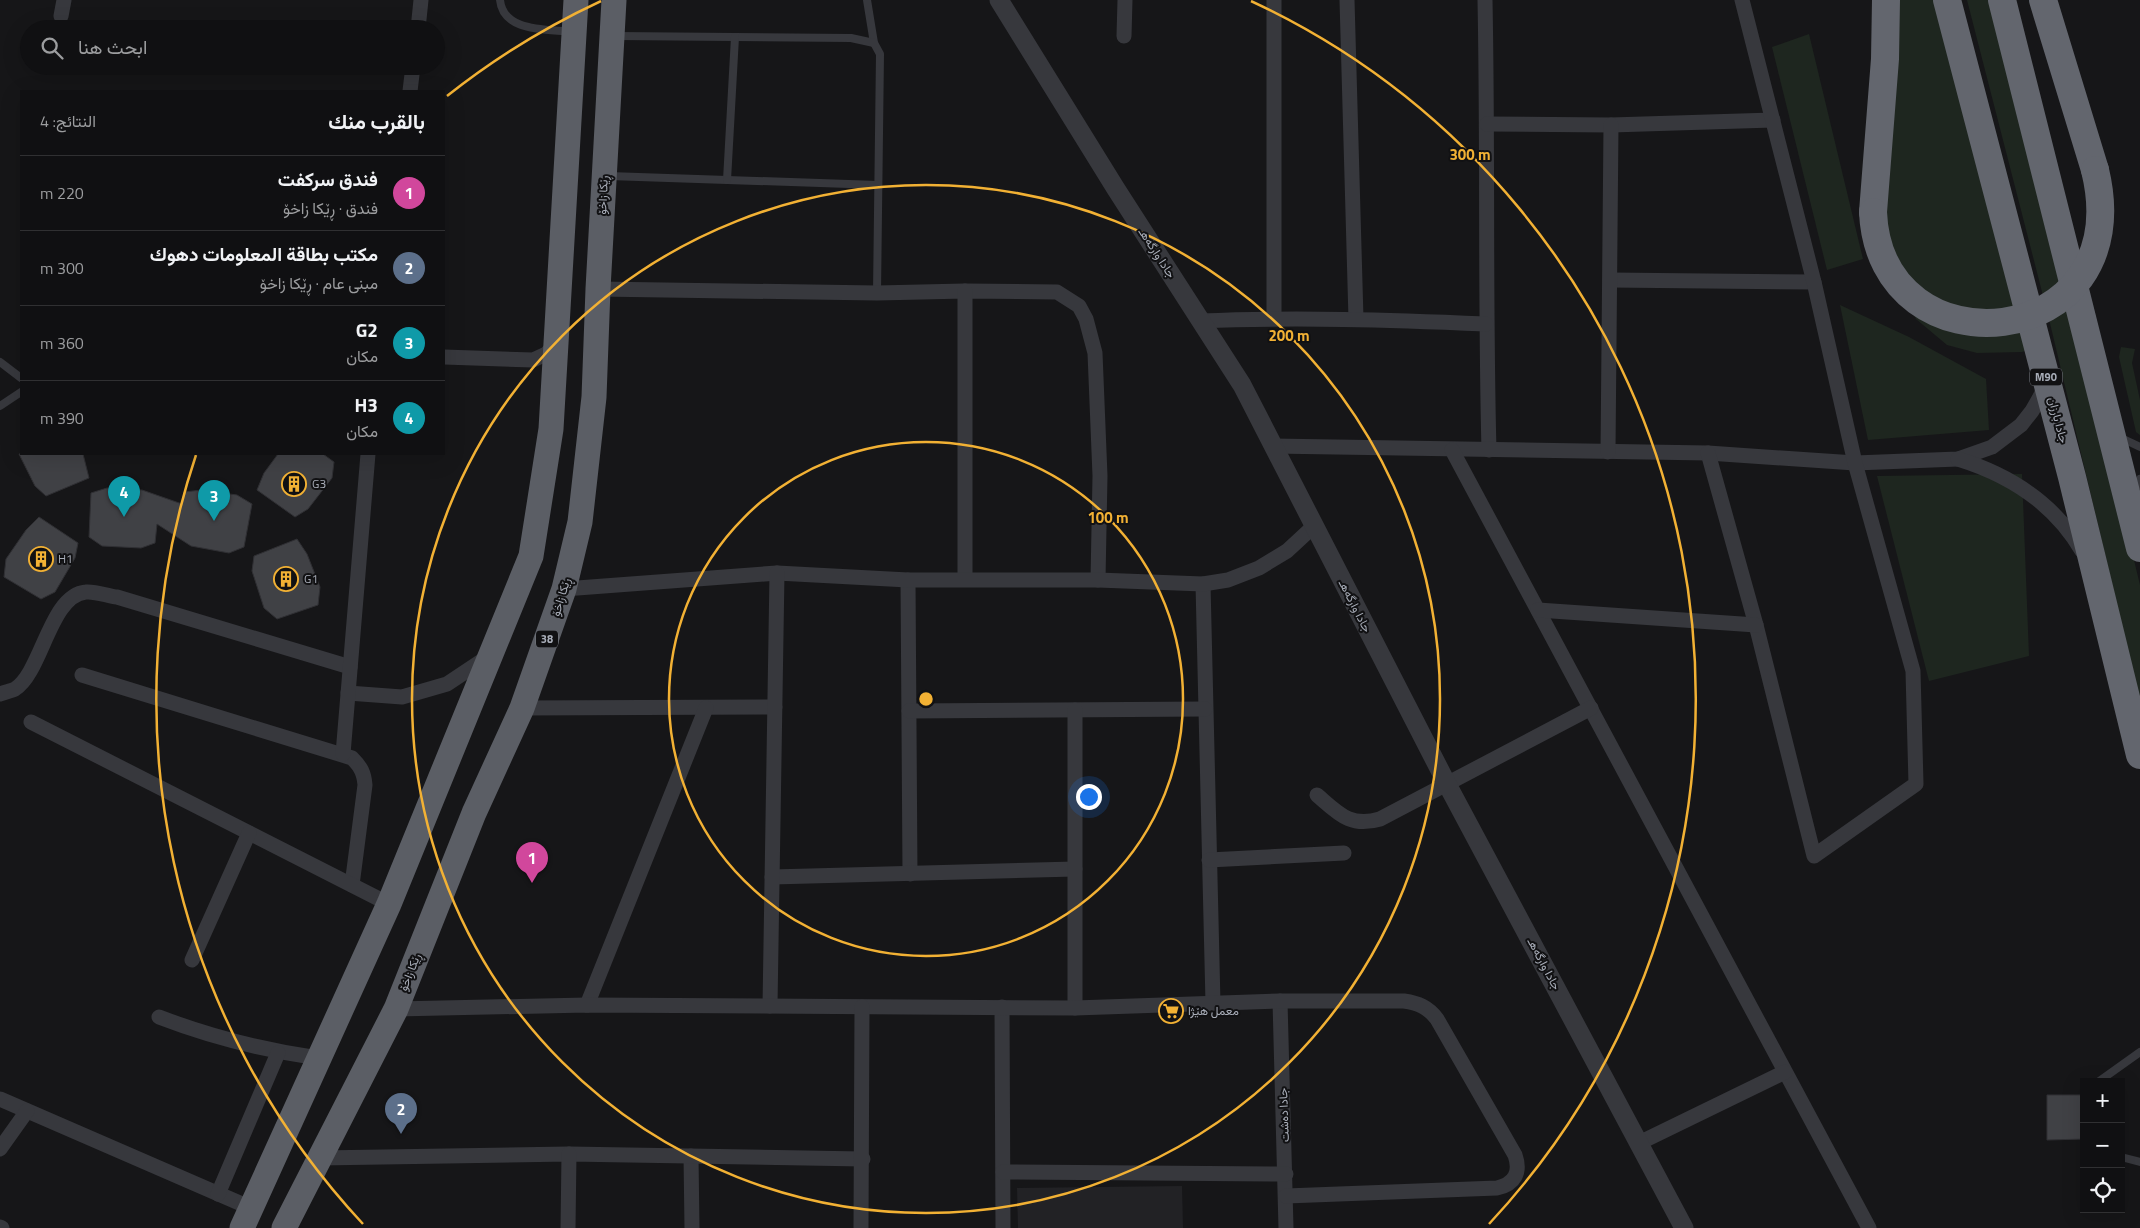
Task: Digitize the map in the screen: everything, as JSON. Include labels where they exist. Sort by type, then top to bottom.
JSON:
[{"type":"highway","points":[[247,1218],[389,904],[531,556],[552,430],[576,0]]},
{"type":"highway","name":"ڕێکا زاخۆ","points":[[284,1228],[396,1009],[474,813],[522,708],[564,590],[580,522],[592,416],[614,0]]},
{"type":"highway","points":[[1886,0],[1885,59],[1873,212],[1874,227],[1882,256],[1897,281],[1907,291],[1930,307],[1960,320],[1976,323],[2005,322],[2032,316],[2055,303],[2076,284],[2085,271],[2097,243],[2101,218],[2100,188],[2043,0]]},
{"type":"highway","name":"جادا بارزان","points":[[1947,0],[2098,578],[2140,755]]},
{"type":"highway","points":[[2002,0],[2140,548]]},
{"type":"street","points":[[61,16],[64,0]]},
{"type":"street","points":[[419,20],[421,0]]},
{"type":"street","name":"جادا وارگه‌هـ","points":[[999,0],[1242,386],[1447,784],[1684,1228]]},
{"type":"street","points":[[1124,36],[1125,0]]},
{"type":"street","points":[[1274,0],[1274,318]]},
{"type":"street","points":[[1347,0],[1356,319]]},
{"type":"street","points":[[1485,0],[1487,124],[1486,324],[1489,450]]},
{"type":"street","points":[[1708,453],[1756,625],[1814,856],[1916,784],[1913,671],[1855,463],[1814,282],[1742,0]]},
{"type":"street","points":[[410,90],[412,75]]},
{"type":"street","points":[[1487,124],[1611,125],[1773,120]]},
{"type":"street","points":[[1608,452],[1611,125]]},
{"type":"street","points":[[1610,280],[1814,282]]},
{"type":"street","points":[[598,289],[877,293],[965,291],[1057,292],[1079,306],[1086,319],[1095,353],[1100,476],[1098,580]]},
{"type":"street","points":[[965,291],[965,579]]},
{"type":"street","points":[[1201,321],[1274,318],[1486,324]]},
{"type":"street","points":[[445,357],[526,361],[546,354],[557,344]]},
{"type":"street","points":[[526,361],[546,373],[555,385]]},
{"type":"street","points":[[1272,446],[1708,453],[1855,463],[1958,459],[1992,447],[2021,426],[2041,396],[2046,378]]},
{"type":"street","points":[[1452,450],[1869,1228]]},
{"type":"street","points":[[343,754],[368,455]]},
{"type":"street","points":[[1958,459],[1998,473],[2034,495],[2064,524],[2098,578]]},
{"type":"street","points":[[564,590],[777,573],[908,580],[1098,580],[1203,584],[1228,580],[1259,568],[1287,551],[1314,526]]},
{"type":"street","points":[[770,1006],[777,573]]},
{"type":"street","points":[[908,580],[910,874]]},
{"type":"street","points":[[1203,584],[1214,1003]]},
{"type":"street","points":[[0,694],[15,689],[26,677],[57,615],[70,598],[86,592],[117,597],[350,667]]},
{"type":"street","points":[[1538,610],[1756,625]]},
{"type":"street","points":[[348,693],[402,697],[447,684],[491,655]]},
{"type":"street","points":[[82,675],[352,758],[360,766],[364,775],[365,785],[352,885]]},
{"type":"street","points":[[522,708],[774,707]]},
{"type":"street","points":[[587,1005],[706,708]]},
{"type":"street","points":[[1318,795],[1343,817],[1362,822],[1371,822],[1591,708]]},
{"type":"street","points":[[909,711],[1205,709]]},
{"type":"street","points":[[1075,710],[1075,1008]]},
{"type":"street","points":[[31,722],[389,904]]},
{"type":"street","points":[[192,960],[249,833]]},
{"type":"street","points":[[1210,860],[1344,853]]},
{"type":"street","points":[[772,877],[1075,870]]},
{"type":"street","points":[[396,1009],[587,1005],[1075,1008],[1280,1001],[1404,1002],[1423,1006],[1437,1018],[1515,1155],[1518,1173],[1513,1181],[1506,1186],[1497,1188],[1286,1196]]},
{"type":"street","name":"جادا دەشت","points":[[1280,1001],[1286,1228]]},
{"type":"street","points":[[861,1228],[863,1159],[862,1007]]},
{"type":"street","points":[[1002,1007],[1003,1228]]},
{"type":"street","points":[[159,1017],[218,1038],[278,1053],[318,1058]]},
{"type":"street","points":[[218,1194],[278,1053]]},
{"type":"street","points":[[1639,1144],[1785,1072]]},
{"type":"street","points":[[0,1099],[218,1194],[247,1218]]},
{"type":"street","points":[[0,1149],[27,1111]]},
{"type":"street","points":[[319,1158],[568,1154],[863,1159]]},
{"type":"street","points":[[568,1154],[568,1228]]},
{"type":"street","points":[[691,1156],[692,1228]]},
{"type":"street","points":[[1003,1172],[1286,1174]]},
{"type":"lane","points":[[500,0],[501,9],[512,21],[522,25],[575,33]]},
{"type":"lane","points":[[866,0],[874,42],[880,54],[877,293]]},
{"type":"lane","points":[[612,36],[851,38],[874,42]]},
{"type":"lane","points":[[727,180],[735,37]]},
{"type":"lane","points":[[604,176],[878,185]]},
{"type":"lane","points":[[0,362],[20,377]]},
{"type":"lane","points":[[0,406],[20,393]]},
{"type":"lane","points":[[2111,430],[2140,447]]},
{"type":"lane","points":[[2130,509],[2140,479]]},
{"type":"lane","points":[[2104,1078],[2140,1052]]},
{"type":"lane","points":[[2125,1158],[2140,1162]]},
{"type":"shaded area","points":[[1885,0],[1947,0],[2039,346],[2022,352],[1977,353],[1947,345],[1916,319],[1893,279],[1880,197]]},
{"type":"shaded area","points":[[1967,0],[1994,0],[2082,343],[2140,585],[2140,701],[2049,319]]},
{"type":"shaded area","points":[[1809,34],[1863,259],[1827,270],[1772,47]]},
{"type":"shaded area","points":[[1840,305],[1909,337],[1986,379],[1989,430],[1868,440]]},
{"type":"shaded area","points":[[2121,347],[2135,349],[2132,363],[2140,400],[2140,435],[2136,432],[2119,357]]},
{"type":"shaded area","points":[[2022,474],[2029,656],[1929,681],[1877,476]]},
{"type":"shaded area","points":[[1182,1186],[1183,1228],[1018,1228],[1017,1188]]},
{"type":"building","points":[[19,454],[83,455],[89,478],[46,496],[35,486]]},
{"type":"building","name":"G3","points":[[277,455],[324,455],[334,462],[332,478],[308,509],[295,517],[257,490],[264,473]]},
{"type":"building","points":[[107,488],[142,490],[182,504],[184,492],[202,490],[237,495],[252,504],[244,547],[229,553],[191,546],[157,524],[155,543],[141,548],[102,546],[89,537],[91,493]]},
{"type":"building","name":"H1","points":[[39,517],[78,543],[75,558],[55,592],[41,599],[4,577],[6,559],[26,530]]},
{"type":"building","name":"G1","points":[[297,539],[307,554],[320,587],[318,605],[277,619],[264,608],[252,571],[254,556]]},
{"type":"building","points":[[2047,1095],[2080,1095],[2080,1139],[2047,1140]]},
{"type":"place","name":"G3","points":[[294,484]]},
{"type":"place","name":"H3","points":[[124,517]]},
{"type":"place","name":"G2","points":[[214,521]]},
{"type":"place","name":"H1","points":[[41,559]]},
{"type":"place","name":"G1","points":[[286,579]]},
{"type":"place","name":"فندق سركفت","points":[[532,883]]},
{"type":"place","name":"معمل ھێژا","points":[[1171,1011]]},
{"type":"place","name":"مكتب بطاقة المعلومات دهوك","points":[[401,1134]]}]
